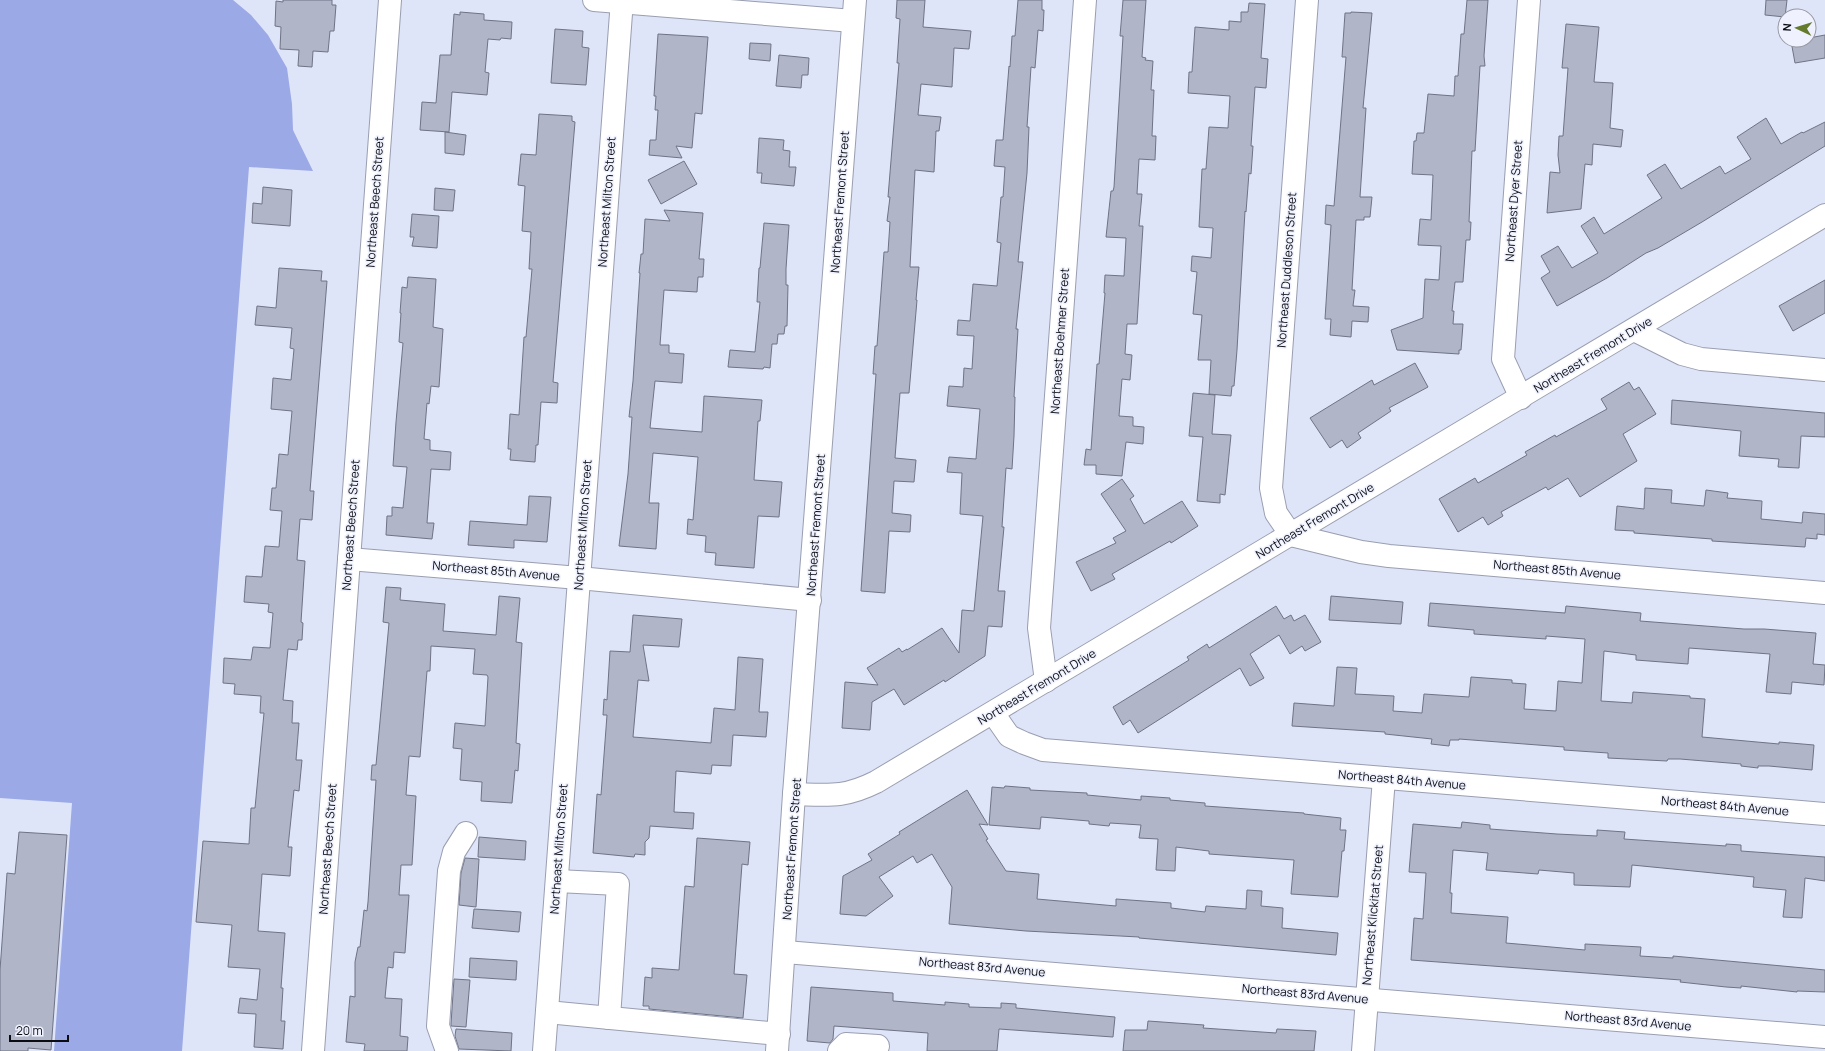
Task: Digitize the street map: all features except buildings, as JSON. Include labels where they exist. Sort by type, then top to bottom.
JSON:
[{"type":"street","name":"Northeast Beech Street","points":[[313,1051],[390,0]]},
{"type":"street","points":[[594,0],[622,1],[853,21]]},
{"type":"street","name":"Northeast Fremont Street","points":[[778,1042],[794,794],[855,0]]},
{"type":"street","name":"Northeast Boehmer Street","points":[[1046,681],[1039,628],[1085,0]]},
{"type":"street","name":"Northeast Duddleson Street","points":[[1291,535],[1276,513],[1271,488],[1307,0]]},
{"type":"street","name":"Northeast Dyer Street","points":[[1521,398],[1503,358],[1529,0]]},
{"type":"street","name":"Northeast Milton Street","points":[[544,1051],[622,1]]},
{"type":"street","name":"Northeast Fremont Drive","points":[[794,794],[834,795],[847,794],[861,789],[993,713],[1825,215]]},
{"type":"street","points":[[1634,330],[1682,354],[1701,359],[1825,370]]},
{"type":"street","name":"Northeast 85th Avenue","points":[[1291,535],[1362,552],[1389,556],[1825,593]]},
{"type":"street","name":"Northeast 85th Avenue","points":[[349,559],[579,578],[810,600]]},
{"type":"street","name":"Northeast 84th Avenue","points":[[993,713],[1009,736],[1024,744],[1043,750],[1825,814]]},
{"type":"street","name":"Northeast Klickitat Street","points":[[1363,1051],[1384,778]]},
{"type":"street","points":[[447,1051],[438,1026],[450,871],[454,852],[466,832]]},
{"type":"street","points":[[557,881],[618,884],[610,1018]]},
{"type":"street","name":"Northeast 83rd Avenue","points":[[785,952],[1825,1037]]},
{"type":"street","points":[[547,1012],[610,1018],[778,1042]]},
{"type":"street","points":[[839,1051],[846,1044],[878,1046]]},
{"type":"shaded area","points":[[0,0],[233,0],[251,15],[268,35],[287,68],[292,104],[293,130],[313,171],[249,167],[182,1051],[54,1051],[72,803],[0,798]]}]
